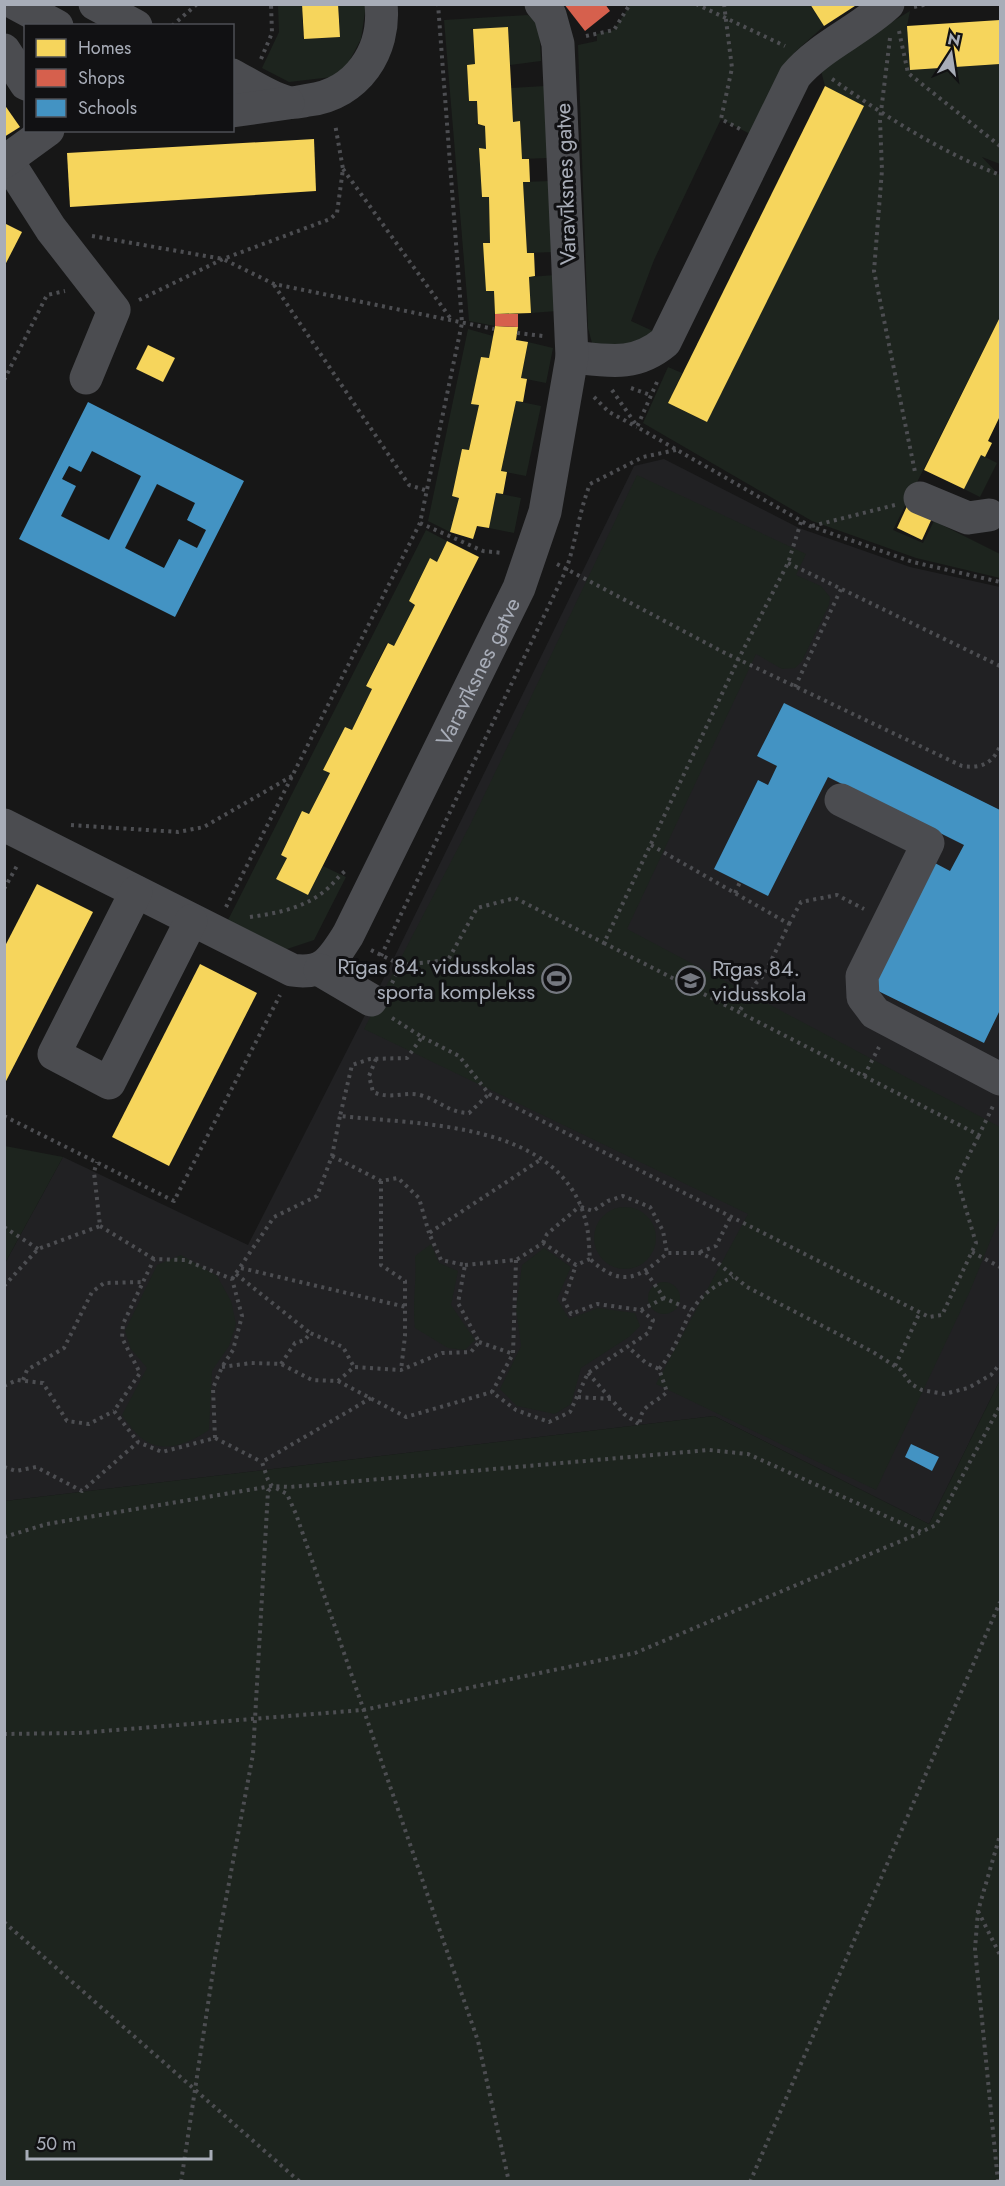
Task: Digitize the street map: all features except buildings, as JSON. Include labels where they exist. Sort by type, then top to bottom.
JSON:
[{"type":"street","points":[[16,4],[53,24]]},
{"type":"street","points":[[95,4],[132,24]]},
{"type":"street","points":[[238,90],[288,103],[325,98],[357,80],[375,48],[382,23],[381,4]]},
{"type":"street","name":"Varavīksnes gatve","points":[[306,970],[334,957],[348,935],[523,578],[545,512],[571,370],[558,44],[550,15],[541,4]]},
{"type":"street","points":[[571,370],[650,355],[665,342],[795,76],[810,58],[868,22],[896,16]]},
{"type":"street","points":[[4,50],[24,81]]},
{"type":"street","points":[[45,132],[6,161],[111,319],[86,378]]},
{"type":"street","points":[[920,498],[968,518],[997,509]]},
{"type":"street","points":[[841,800],[928,843],[862,976],[863,997],[875,1013],[998,1090]]},
{"type":"street","points":[[18,832],[136,892],[383,1003]]},
{"type":"street","points":[[136,892],[54,1054],[109,1083],[208,925]]},
{"type":"path","points":[[174,24],[197,4]]},
{"type":"path","points":[[238,90],[273,33],[271,4]]},
{"type":"path","points":[[208,925],[293,775],[420,523],[428,491],[462,323],[438,4]]},
{"type":"path","points":[[558,44],[614,30],[630,4]]},
{"type":"path","points":[[696,4],[810,58],[823,66],[821,71],[880,113],[961,160],[1000,175]]},
{"type":"path","points":[[724,4],[732,68],[721,119],[762,140]]},
{"type":"path","points":[[896,16],[928,4]]},
{"type":"path","points":[[810,526],[920,498],[874,271],[882,171],[880,113],[896,16]]},
{"type":"path","points":[[896,16],[908,73],[1000,146]]},
{"type":"path","points":[[111,319],[223,259],[330,219],[337,213],[343,169],[333,110],[325,98]]},
{"type":"path","points":[[343,169],[451,319]]},
{"type":"path","points":[[51,229],[223,259],[274,284],[494,329]]},
{"type":"path","points":[[274,284],[409,485],[428,491]]},
{"type":"path","points":[[4,380],[47,295],[68,292]]},
{"type":"path","points":[[571,370],[590,394],[609,412],[801,522],[913,562],[1000,582]]},
{"type":"path","points":[[637,427],[660,376]]},
{"type":"path","points":[[610,388],[617,394],[637,427]]},
{"type":"path","points":[[381,956],[566,570],[575,545],[580,510],[590,484],[643,457],[677,450]]},
{"type":"path","points":[[604,943],[738,660],[788,563],[801,522]]},
{"type":"path","points":[[788,563],[1000,666]]},
{"type":"path","points":[[579,577],[738,660],[962,766],[974,768],[986,765],[996,756],[1000,746]]},
{"type":"path","points":[[795,687],[841,589]]},
{"type":"path","points":[[18,832],[73,825],[131,831],[178,832],[204,827],[293,775]]},
{"type":"path","points":[[651,844],[789,924]]},
{"type":"path","points":[[208,925],[282,912],[303,904],[327,889],[340,874],[358,863]]},
{"type":"path","points":[[735,893],[740,882]]},
{"type":"path","points":[[738,1012],[756,983],[764,975],[801,902],[837,895],[889,921]]},
{"type":"path","points":[[348,935],[381,956],[401,965],[448,960],[477,908],[515,898],[979,1135]]},
{"type":"path","points":[[401,965],[383,1003],[422,1036],[459,1056],[489,1094],[929,1317],[942,1315],[976,1243],[957,1179],[998,1090]]},
{"type":"path","points":[[4,1116],[174,1201],[306,970]]},
{"type":"path","points":[[232,1279],[274,1217],[316,1197],[332,1156],[352,1065],[376,1059],[407,1058],[422,1036]]},
{"type":"path","points":[[376,1059],[369,1077],[373,1092],[385,1097],[417,1094],[458,1113],[469,1113],[489,1094]]},
{"type":"path","points":[[340,1116],[472,1130],[512,1142],[540,1160],[566,1182],[580,1206],[587,1227],[590,1259],[602,1270],[618,1275],[636,1277],[646,1272],[667,1253],[700,1253],[716,1246],[731,1216]]},
{"type":"path","points":[[332,1156],[381,1181],[398,1178],[419,1198],[429,1233],[441,1260],[465,1265],[516,1260],[543,1243],[547,1234],[580,1206]]},
{"type":"path","points":[[429,1233],[540,1160]]},
{"type":"path","points":[[97,1162],[94,1172],[100,1226]]},
{"type":"path","points":[[381,1181],[381,1265],[405,1281],[406,1307],[401,1370]]},
{"type":"path","points":[[580,1206],[593,1211],[608,1201],[623,1196],[650,1207],[663,1231],[667,1253]]},
{"type":"path","points":[[4,1287],[38,1250],[100,1226]]},
{"type":"path","points":[[100,1226],[154,1259],[185,1260],[232,1279]]},
{"type":"path","points":[[4,1227],[38,1250]]},
{"type":"path","points":[[543,1243],[576,1265]]},
{"type":"path","points":[[972,1252],[1000,1267]]},
{"type":"path","points":[[700,1253],[713,1259],[747,1287],[873,1352],[895,1366],[911,1384],[922,1390],[944,1394],[968,1388],[992,1375],[1000,1364]]},
{"type":"path","points":[[4,1386],[17,1380],[43,1383],[67,1421],[89,1424],[114,1411],[140,1373],[122,1338],[123,1324],[154,1259]]},
{"type":"path","points":[[492,1392],[516,1410],[549,1422],[570,1412],[588,1373],[648,1333],[653,1320],[641,1310],[597,1304],[571,1314],[564,1300],[576,1265],[590,1259]]},
{"type":"path","points":[[222,1367],[251,1363],[281,1364],[312,1380],[338,1381],[406,1417],[492,1392],[513,1354],[516,1260]]},
{"type":"path","points":[[465,1265],[458,1303],[479,1342],[513,1354]]},
{"type":"path","points":[[241,1268],[406,1307]]},
{"type":"path","points":[[646,1272],[664,1298],[692,1310]]},
{"type":"path","points":[[236,1274],[310,1333],[342,1347],[354,1367]]},
{"type":"path","points":[[659,1370],[692,1310],[704,1294],[734,1277]]},
{"type":"path","points":[[215,1438],[213,1388],[222,1367],[233,1350],[242,1316],[232,1279]]},
{"type":"path","points":[[23,1380],[27,1370],[64,1348],[92,1292],[104,1283],[143,1282]]},
{"type":"path","points":[[641,1310],[664,1298]]},
{"type":"path","points":[[895,1366],[920,1312]]},
{"type":"path","points":[[281,1364],[295,1342],[305,1340],[310,1333]]},
{"type":"path","points":[[338,1381],[354,1367],[401,1370],[442,1353],[471,1352],[479,1342]]},
{"type":"path","points":[[588,1373],[624,1414],[640,1425],[640,1414],[643,1410],[668,1392],[659,1370],[646,1363],[628,1346]]},
{"type":"path","points":[[578,1397],[611,1399]]},
{"type":"path","points":[[262,1462],[371,1398]]},
{"type":"path","points":[[4,1734],[79,1733],[363,1710],[634,1653],[936,1525],[1000,1406]]},
{"type":"path","points":[[114,1411],[138,1442],[162,1452],[215,1438],[262,1462],[272,1486],[287,1494],[296,1514],[478,2041],[509,2181]]},
{"type":"path","points":[[4,1467],[16,1471],[36,1467],[82,1491],[138,1442]]},
{"type":"path","points":[[4,1537],[47,1524],[132,1512],[163,1503],[272,1486],[290,1487],[709,1450],[748,1454],[921,1532]]},
{"type":"path","points":[[181,2181],[197,2090],[215,1958],[228,1902],[257,1719],[268,1491],[272,1486]]},
{"type":"path","points":[[750,2181],[1000,1602]]},
{"type":"path","points":[[998,2181],[975,1949],[978,1911],[1000,1835]]},
{"type":"path","points":[[978,1911],[1000,1955]]},
{"type":"path","points":[[4,1922],[300,2181]]},
{"type":"shaded area","points":[[278,5],[302,5],[303,39],[340,37],[338,5],[366,5],[361,39],[344,71],[332,77],[289,82],[262,68],[279,32]]},
{"type":"shaded area","points":[[630,5],[810,5],[824,26],[795,52],[754,136],[721,119],[654,260],[631,321],[655,332],[628,347],[592,343],[588,328],[578,45],[597,41],[597,34],[614,30]]},
{"type":"shaded area","points":[[910,11],[907,26],[910,70],[1000,64],[1000,164],[982,157],[1000,176],[1000,317],[893,530],[923,543],[934,521],[1000,554],[1000,578],[916,558],[812,521],[643,423],[668,367],[682,373],[668,403],[707,422],[863,106],[825,86],[821,71],[855,44]]},
{"type":"shaded area","points":[[528,15],[539,25],[541,61],[510,65],[508,27],[470,29],[473,30],[475,64],[467,65],[469,101],[477,101],[478,123],[475,124],[485,126],[486,149],[479,149],[482,197],[489,197],[490,243],[484,243],[486,291],[494,291],[495,326],[469,321],[444,20]]},
{"type":"shaded area","points":[[545,86],[548,158],[522,159],[520,122],[513,122],[511,88]]},
{"type":"shaded area","points":[[550,181],[554,252],[527,253],[523,182]]},
{"type":"shaded area","points":[[555,275],[557,311],[531,313],[529,277]]},
{"type":"shaded area","points":[[468,329],[493,336],[489,358],[481,357],[472,403],[479,405],[469,450],[462,449],[452,496],[459,498],[454,520],[451,520],[454,521],[450,532],[428,521]]},
{"type":"shaded area","points":[[528,342],[553,348],[546,383],[521,378]]},
{"type":"shaded area","points":[[516,401],[541,406],[526,476],[501,471]]},
{"type":"shaded area","points":[[981,455],[997,463],[980,497],[964,489]]},
{"type":"shaded area","name":"Rīgas 84. vidusskola","points":[[664,459],[799,528],[910,567],[1000,587],[1000,1380],[929,1524],[714,1416],[5,1501],[5,1263],[63,1157],[248,1245],[392,962],[634,466]]},
{"type":"shaded area","name":"Rīgas 84. vidusskolas sporta komplekss","points":[[637,475],[806,554],[796,575],[821,586],[830,597],[829,605],[802,661],[795,668],[782,669],[756,654],[627,929],[1000,1127],[1000,1217],[970,1291],[876,1490],[656,1384],[748,1214],[364,1029],[470,825]]},
{"type":"shaded area","points":[[496,493],[521,498],[514,533],[489,528]]},
{"type":"shaded area","points":[[426,530],[447,541],[437,562],[430,558],[409,601],[415,605],[394,646],[387,643],[366,685],[372,689],[352,730],[345,727],[323,770],[330,773],[309,814],[302,812],[281,854],[287,858],[276,879],[308,895],[323,866],[346,877],[314,940],[284,950],[227,922]]},
{"type":"shaded area","points":[[4,1146],[63,1157],[5,1263]]},
{"type":"shaded area","points":[[625,1207],[642,1212],[647,1216],[651,1221],[656,1238],[651,1255],[647,1260],[642,1264],[625,1269],[608,1264],[603,1260],[599,1255],[594,1238],[599,1221],[603,1216],[608,1212]]},
{"type":"shaded area","points":[[431,1244],[439,1263],[458,1271],[451,1305],[475,1340],[465,1350],[448,1348],[415,1328],[415,1256]]},
{"type":"shaded area","points":[[544,1248],[571,1267],[557,1299],[569,1319],[598,1308],[635,1313],[640,1326],[629,1337],[581,1368],[571,1404],[555,1414],[517,1406],[500,1389],[521,1346],[516,1309],[522,1265]]},
{"type":"shaded area","points":[[181,1255],[217,1276],[231,1301],[236,1324],[229,1346],[212,1371],[209,1430],[186,1443],[160,1446],[141,1438],[122,1415],[147,1368],[131,1349],[125,1331],[157,1265]]},
{"type":"shaded area","points":[[664,1282],[675,1287],[680,1298],[675,1309],[664,1314],[653,1309],[648,1298],[653,1287]]},
{"type":"shaded area","points":[[1000,1380],[1000,2181],[5,2181],[5,1501],[714,1416],[929,1524]]},
{"type":"place","name":"Rīgas 84. vidusskolas sporta komplekss","points":[[556,979]]},
{"type":"place","name":"Rīgas 84. vidusskola","points":[[691,981]]}]
